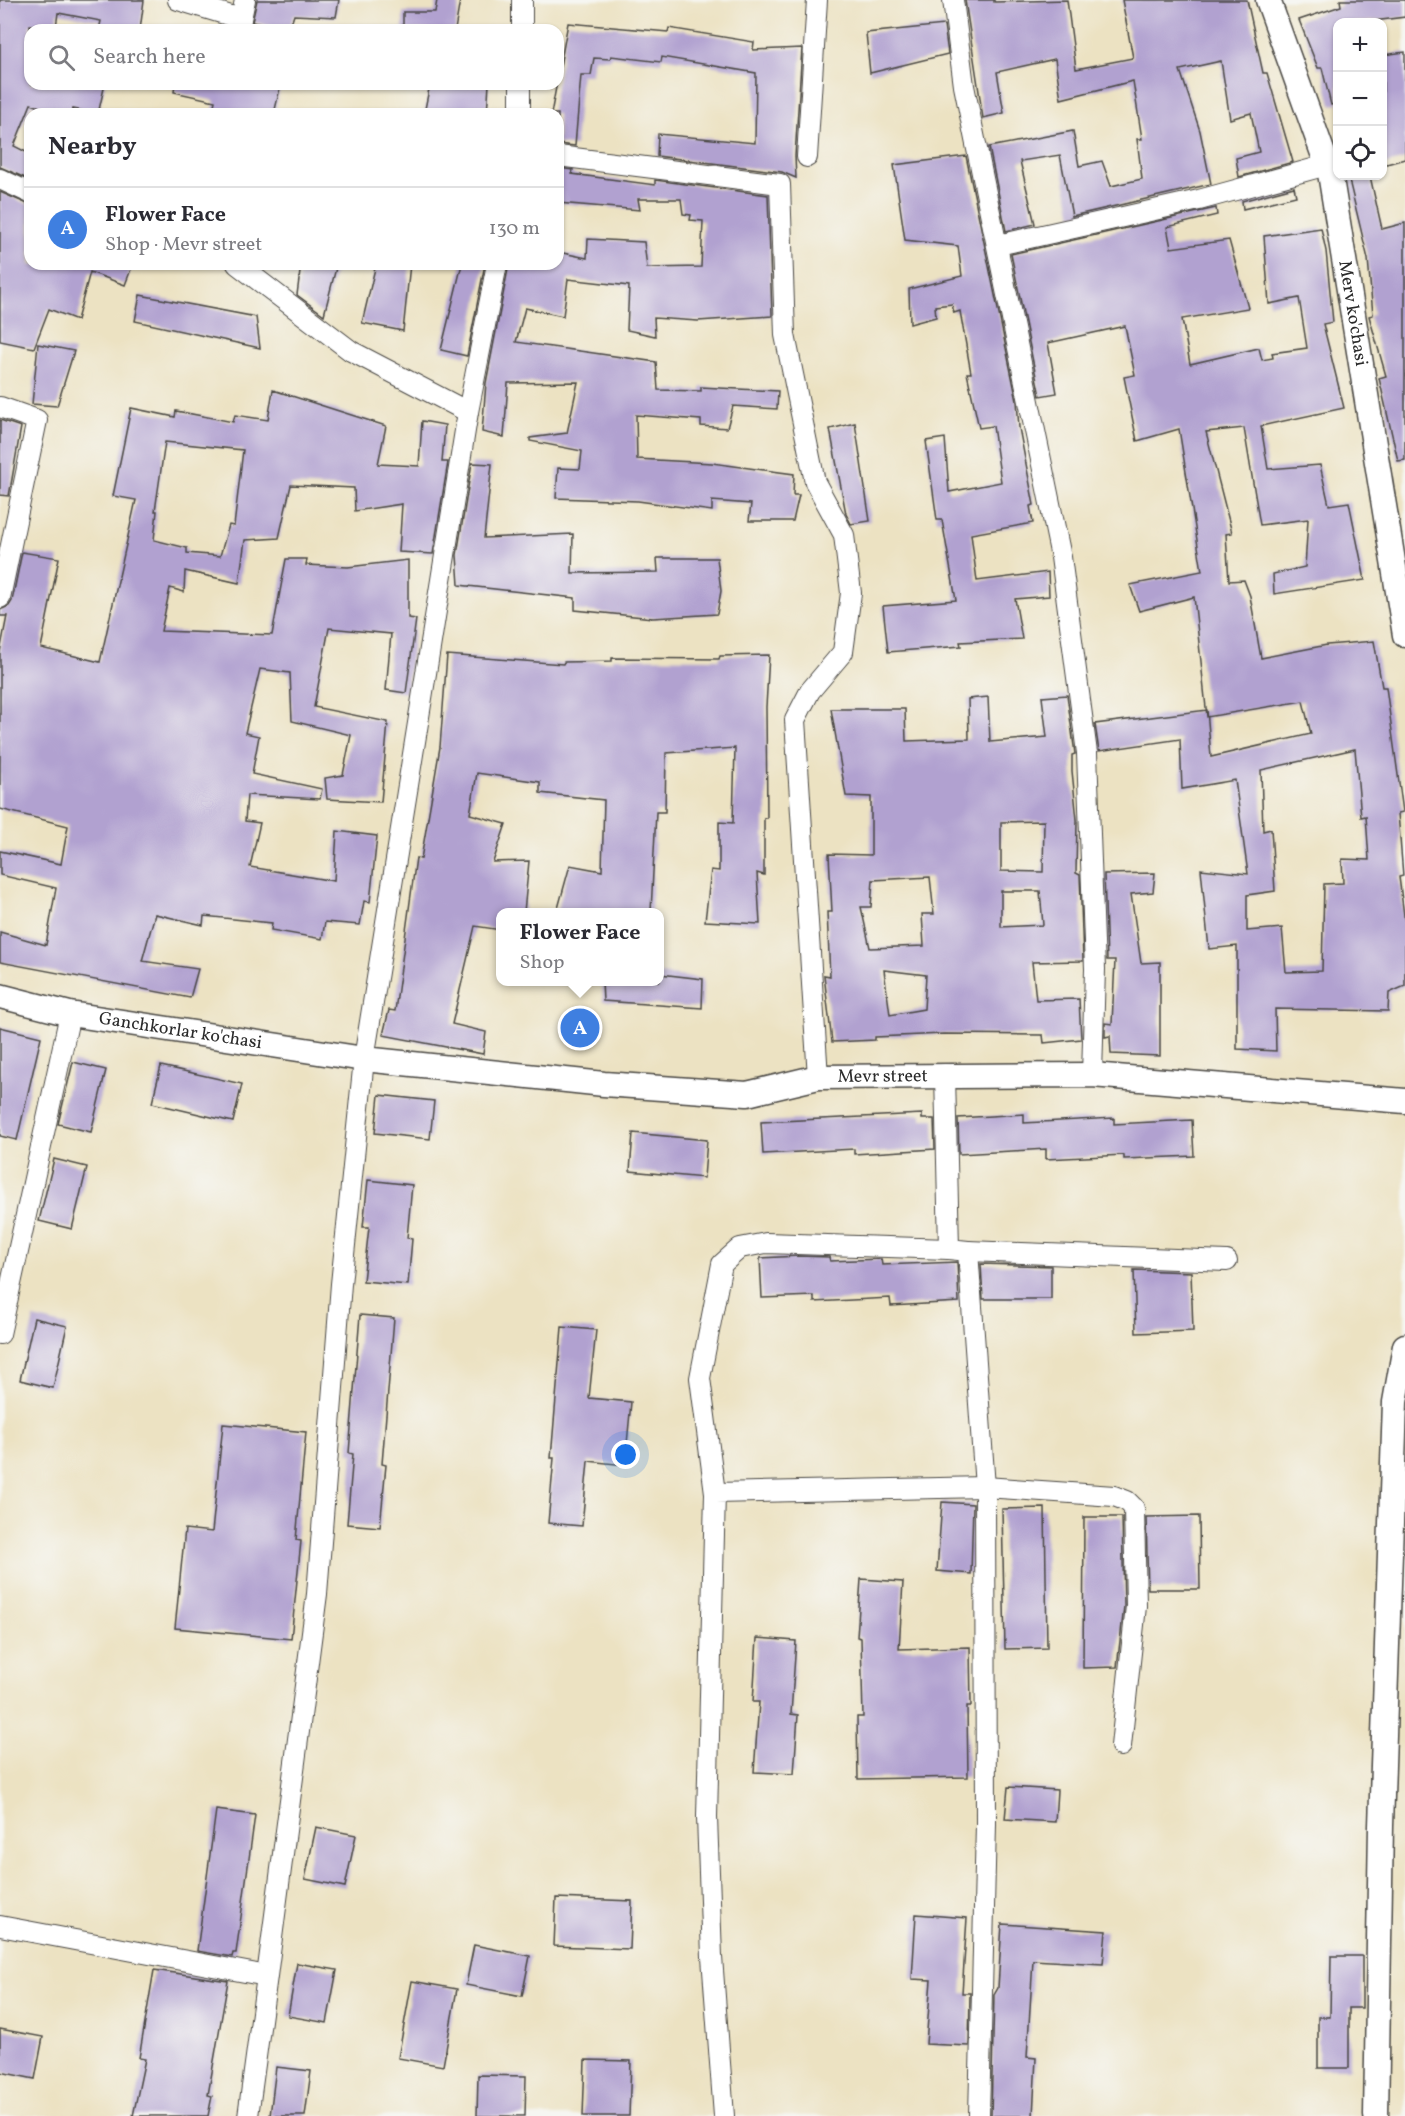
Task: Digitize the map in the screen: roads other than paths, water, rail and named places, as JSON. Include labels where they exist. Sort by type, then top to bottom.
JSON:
[{"type":"street","points":[[178,0],[241,16]]},
{"type":"street","points":[[522,0],[522,24]]},
{"type":"street","points":[[807,157],[817,0]]},
{"type":"street","points":[[953,0],[964,86],[998,245],[1038,455],[1061,557],[1087,753],[1095,969],[1092,1075]]},
{"type":"street","name":"Merv ko'chasi","points":[[1268,0],[1327,165],[1405,634]]},
{"type":"street","points":[[520,90],[520,108]]},
{"type":"street","points":[[564,157],[780,184],[785,335],[815,482],[844,535],[851,593],[843,652],[810,692],[795,720],[818,1077]]},
{"type":"street","points":[[998,245],[1199,200],[1327,165]]},
{"type":"street","points":[[0,179],[24,190]]},
{"type":"street","points":[[245,270],[351,351],[468,412]]},
{"type":"street","points":[[248,2116],[317,1594],[340,1296],[364,1059],[468,412],[496,270]]},
{"type":"street","points":[[0,407],[37,420],[0,598]]},
{"type":"street","name":"Ganchkorlar ko'chasi","points":[[0,996],[70,1014],[364,1059]]},
{"type":"street","points":[[0,1334],[6,1275],[70,1014]]},
{"type":"street","name":"Mevr street","points":[[364,1059],[604,1084],[747,1094],[818,1077],[945,1074],[1092,1075],[1405,1101]]},
{"type":"street","points":[[945,1074],[958,1250],[986,1486],[986,1824],[980,2116]]},
{"type":"street","points":[[724,2116],[712,1957],[708,1816],[715,1493],[700,1378],[722,1264],[740,1248],[766,1243],[1227,1262]]},
{"type":"street","points":[[1376,2116],[1381,1826],[1400,1402],[1405,1346]]},
{"type":"street","points":[[715,1493],[986,1486],[1114,1496],[1127,1501],[1134,1508],[1136,1606],[1121,1746]]},
{"type":"street","points":[[0,1926],[267,1976]]},
{"type":"place","name":"Flower Face","points":[[580,1028]]}]
